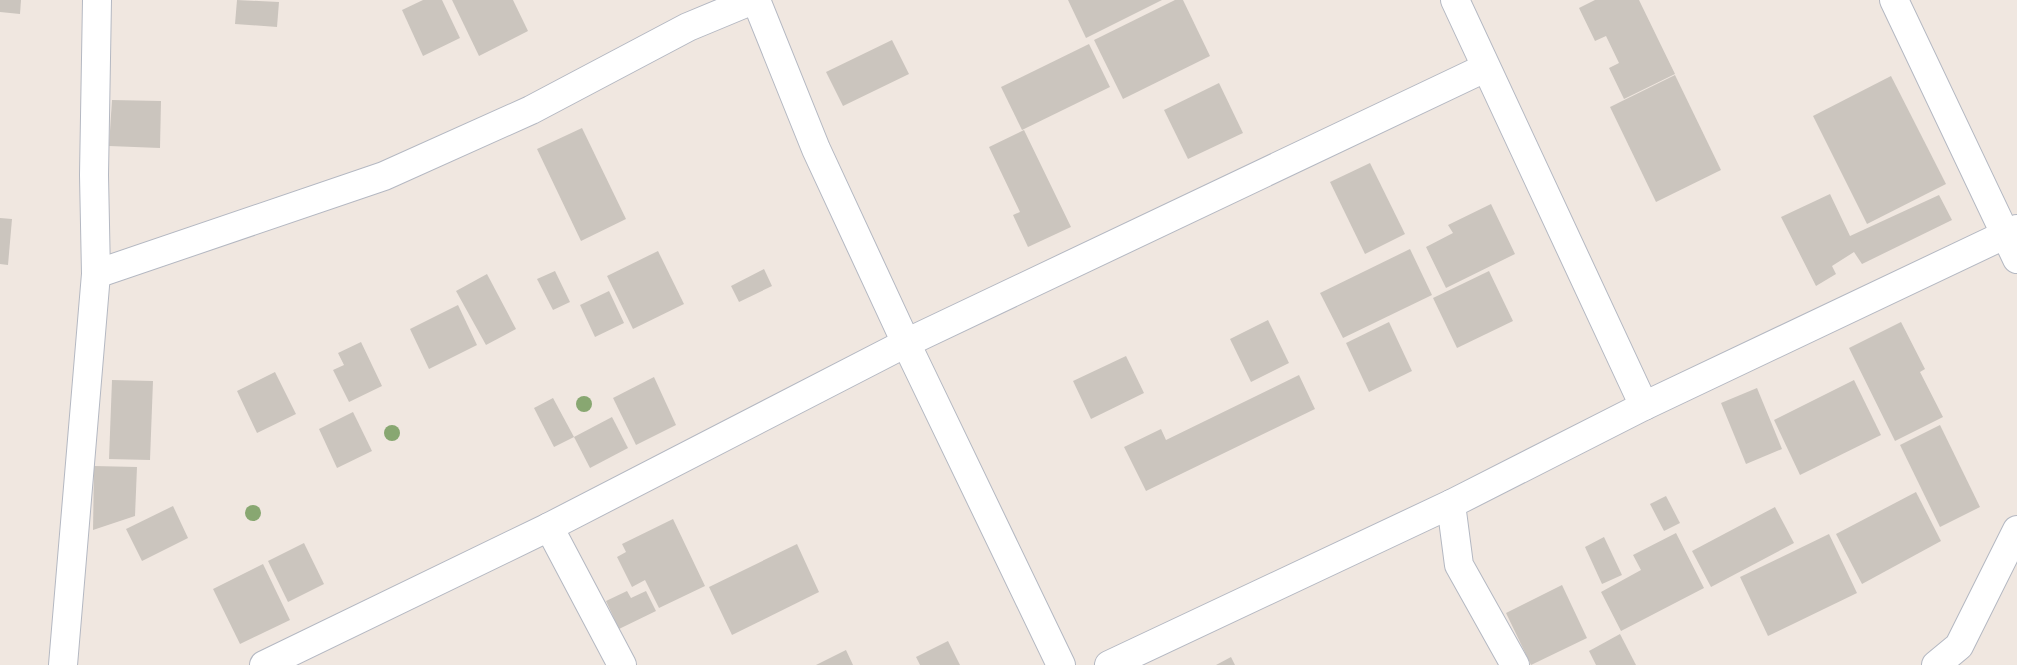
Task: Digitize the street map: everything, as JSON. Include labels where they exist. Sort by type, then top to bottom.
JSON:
[{"type":"street","points":[[63,665],[96,274],[94,175],[97,0]]},
{"type":"street","points":[[96,274],[384,176],[531,110],[688,28],[754,0],[816,149],[906,343],[1061,665]]},
{"type":"street","points":[[1455,0],[1485,68],[1644,406]]},
{"type":"street","points":[[1109,665],[1452,504],[1644,406],[2014,241],[1894,0]]},
{"type":"street","points":[[264,665],[549,528],[906,343],[1485,68]]},
{"type":"street","points":[[1452,504],[1459,564],[1515,665]]},
{"type":"street","points":[[549,528],[622,665]]},
{"type":"street","points":[[1936,665],[1959,646],[2017,530]]},
{"type":"building","points":[[0,0],[21,0],[20,14],[0,12]]},
{"type":"building","points":[[237,0],[279,2],[277,27],[235,24]]},
{"type":"building","points":[[423,0],[442,0],[460,38],[423,56],[402,10]]},
{"type":"building","points":[[452,0],[513,0],[528,31],[479,56]]},
{"type":"building","points":[[1068,0],[1162,0],[1086,38]]},
{"type":"building","points":[[1175,0],[1183,0],[1210,56],[1123,99],[1094,40]]},
{"type":"building","points":[[1595,0],[1639,0],[1675,74],[1624,99],[1609,68],[1619,63],[1606,36],[1595,41],[1579,8]]},
{"type":"building","points":[[892,40],[909,74],[843,106],[826,72]]},
{"type":"building","points":[[1089,44],[1110,87],[1022,130],[1001,87]]},
{"type":"building","points":[[1675,75],[1721,170],[1656,202],[1610,107]]},
{"type":"building","points":[[1891,76],[1946,184],[1867,224],[1813,116]]},
{"type":"building","points":[[1219,83],[1243,133],[1188,159],[1164,110]]},
{"type":"building","points":[[112,100],[161,101],[160,148],[109,146]]},
{"type":"building","points":[[582,128],[626,219],[581,241],[537,149]]},
{"type":"building","points":[[1024,130],[1071,227],[1028,247],[1013,215],[1020,212],[989,147]]},
{"type":"building","points":[[1370,163],[1405,234],[1365,254],[1330,182]]},
{"type":"building","points":[[1830,194],[1850,236],[1939,195],[1952,220],[1862,264],[1854,252],[1832,266],[1836,274],[1816,286],[1781,217]]},
{"type":"building","points":[[1491,204],[1515,254],[1446,288],[1426,247],[1453,233],[1448,225]]},
{"type":"building","points":[[0,218],[12,219],[8,265],[0,264]]},
{"type":"building","points":[[1410,249],[1432,295],[1343,338],[1320,293]]},
{"type":"building","points":[[658,251],[684,304],[633,329],[607,276]]},
{"type":"building","points":[[764,269],[772,286],[739,302],[731,286]]},
{"type":"building","points":[[555,271],[570,302],[553,310],[537,279]]},
{"type":"building","points":[[1489,271],[1513,321],[1457,348],[1433,298]]},
{"type":"building","points":[[487,274],[516,329],[486,345],[456,291]]},
{"type":"building","points":[[609,291],[624,323],[595,337],[580,305]]},
{"type":"building","points":[[458,305],[477,345],[429,369],[410,329]]},
{"type":"building","points":[[1268,320],[1289,363],[1251,382],[1230,339]]},
{"type":"building","points":[[1389,322],[1412,371],[1369,392],[1346,343]]},
{"type":"building","points":[[1901,322],[1925,369],[1920,372],[1943,417],[1895,441],[1849,348]]},
{"type":"building","points":[[361,342],[382,386],[349,402],[333,370],[344,365],[338,353]]},
{"type":"building","points":[[1126,356],[1144,393],[1091,419],[1073,381]]},
{"type":"building","points":[[275,372],[296,414],[257,433],[237,391]]},
{"type":"building","points":[[1299,375],[1315,409],[1146,491],[1124,447],[1161,429],[1166,440]]},
{"type":"building","points":[[654,377],[676,425],[636,445],[613,398]]},
{"type":"building","points":[[112,380],[153,381],[150,460],[109,459]]},
{"type":"building","points":[[1854,380],[1881,435],[1800,475],[1774,420]]},
{"type":"building","points":[[1757,388],[1782,449],[1746,464],[1721,403]]},
{"type":"building","points":[[553,398],[574,437],[554,447],[534,408]]},
{"type":"building","points":[[353,412],[372,451],[337,468],[319,429]]},
{"type":"building","points":[[612,417],[628,448],[590,468],[574,437]]},
{"type":"building","points":[[1940,425],[1980,507],[1940,527],[1900,445]]},
{"type":"building","points":[[94,466],[137,467],[135,516],[93,530]]},
{"type":"building","points":[[1916,492],[1941,541],[1862,584],[1836,534]]},
{"type":"building","points":[[1666,496],[1680,523],[1664,531],[1650,504]]},
{"type":"building","points":[[173,506],[188,538],[142,561],[126,529]]},
{"type":"building","points":[[1775,507],[1794,543],[1711,587],[1692,551]]},
{"type":"building","points":[[673,519],[705,586],[659,608],[645,580],[632,587],[617,557],[626,552],[622,544]]},
{"type":"building","points":[[1676,533],[1704,588],[1621,631],[1601,592],[1641,570],[1633,555]]},
{"type":"building","points":[[1829,534],[1857,593],[1768,636],[1740,577]]},
{"type":"building","points":[[1604,537],[1622,575],[1602,584],[1585,547]]},
{"type":"building","points":[[304,543],[324,584],[288,602],[268,561]]},
{"type":"building","points":[[797,544],[819,592],[732,635],[709,587]]},
{"type":"building","points":[[263,564],[290,620],[240,644],[213,589]]},
{"type":"building","points":[[1562,585],[1587,638],[1531,665],[1506,613]]},
{"type":"building","points":[[627,591],[631,598],[646,591],[656,611],[619,629],[606,601]]},
{"type":"building","points":[[1620,634],[1636,665],[1596,665],[1589,651]]},
{"type":"building","points":[[948,641],[960,665],[920,665],[916,657]]},
{"type":"building","points":[[846,650],[853,665],[816,665]]},
{"type":"building","points":[[1231,657],[1235,665],[1216,665]]}]
